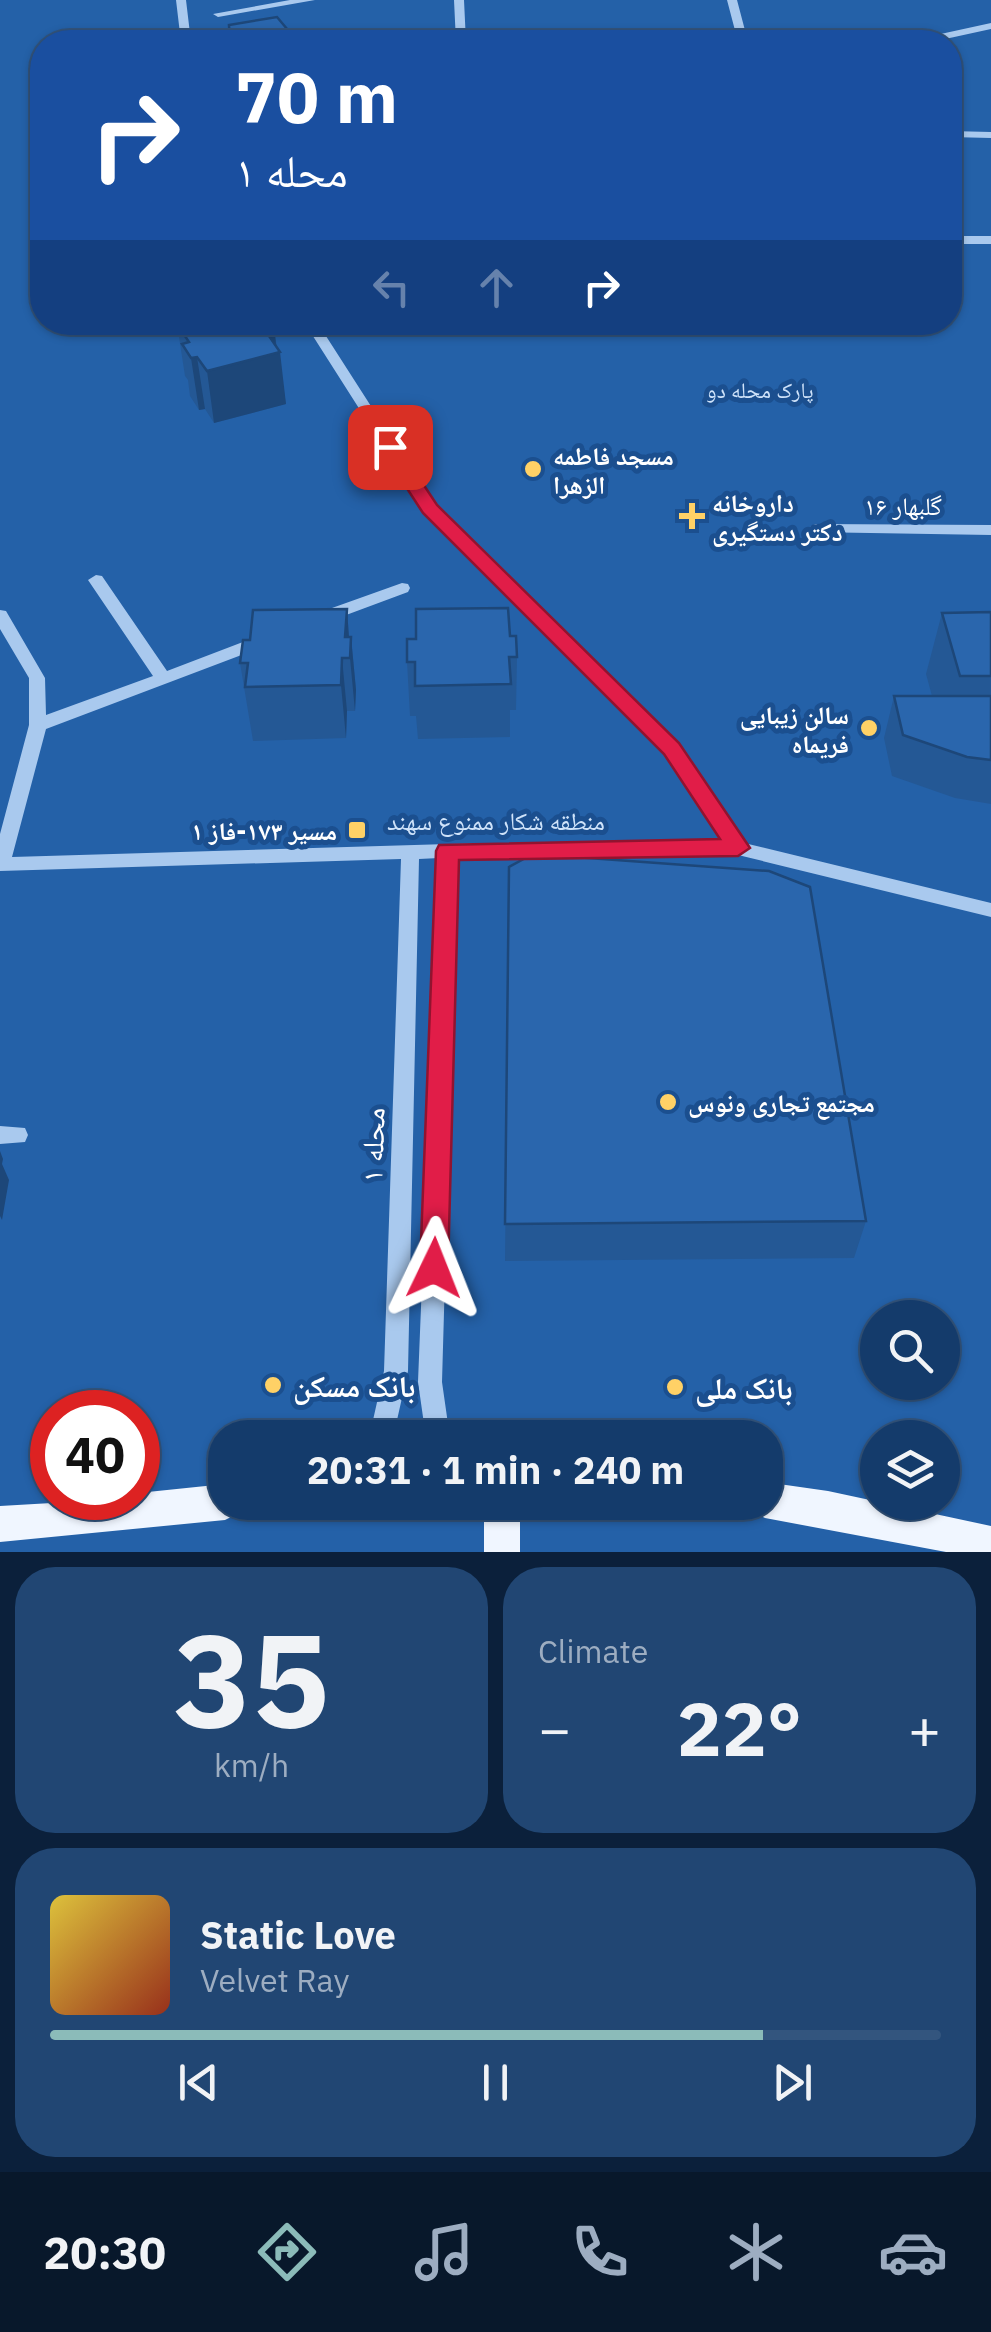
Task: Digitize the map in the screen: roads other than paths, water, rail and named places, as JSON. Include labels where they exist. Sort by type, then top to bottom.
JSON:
[{"type":"main road","points":[[783,1502],[828,1508],[991,1544]]},
{"type":"main road","points":[[0,1524],[208,1504]]},
{"type":"main road","points":[[502,1520],[502,1552]]},
{"type":"street","points":[[181,0],[185,30]]},
{"type":"street","points":[[218,14],[310,0]]},
{"type":"street","points":[[459,0],[460,30]]},
{"type":"street","points":[[732,0],[740,30]]},
{"type":"street","points":[[962,32],[991,26]]},
{"type":"street","points":[[962,135],[991,136]]},
{"type":"street","points":[[962,240],[991,240]]},
{"type":"street","points":[[318,335],[430,509],[672,748],[738,848]]},
{"type":"street","name":"گلبهار ۱۶","points":[[815,529],[991,530]]},
{"type":"street","points":[[96,580],[163,678]]},
{"type":"street","points":[[310,622],[402,588]]},
{"type":"street","points":[[0,615],[37,678],[38,725],[0,864],[448,851],[738,848],[991,910]]},
{"type":"street","points":[[38,725],[274,636]]},
{"type":"street","points":[[435,1420],[430,1382],[448,851]]},
{"type":"street","name":"محله ۱","points":[[385,1420],[396,1371],[410,852]]},
{"type":"place","name":"مسجد فاطمه الزهرا","points":[[533,469]]},
{"type":"place","name":"داروخانه دکتر دستگیری","points":[[692,516]]},
{"type":"place","name":"سالن زیبایی فریماه","points":[[869,728]]},
{"type":"place","name":"مسیر ۱۷۳-فاز ۱","points":[[357,830]]},
{"type":"place","name":"مجتمع تجاری ونوس","points":[[668,1102]]},
{"type":"place","name":"بانک مسکن","points":[[273,1385]]},
{"type":"place","name":"بانک ملی","points":[[675,1387]]},
{"type":"park label","name":"پارک محله دو","points":[[760,389]]},
{"type":"park label","name":"منطقه شکار ممنوع سهند","points":[[496,820]]}]
